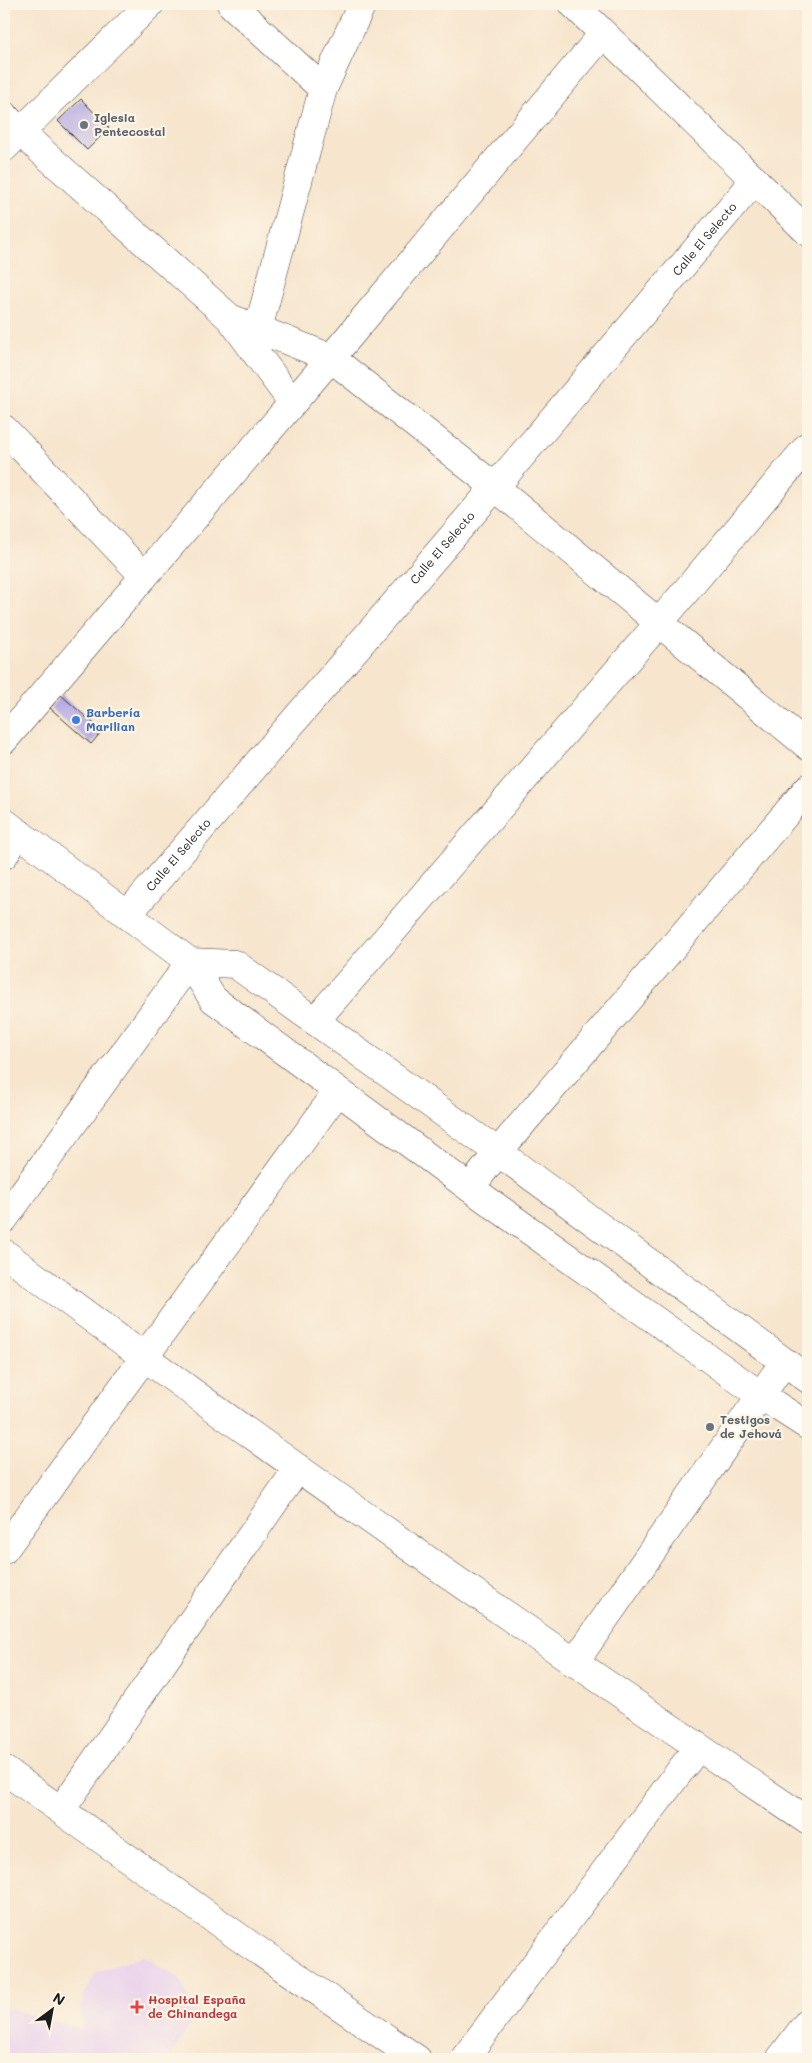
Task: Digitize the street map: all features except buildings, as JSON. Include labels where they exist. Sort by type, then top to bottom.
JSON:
[{"type":"street","points":[[150,4],[9,132],[230,318],[292,402]]},
{"type":"street","points":[[231,4],[323,89]]},
{"type":"street","points":[[258,329],[323,89],[362,4]]},
{"type":"street","points":[[573,4],[808,232]]},
{"type":"street","points":[[4,740],[331,358],[603,34]]},
{"type":"street","name":"Calle El Selecto","points":[[127,915],[495,487],[755,180]]},
{"type":"street","points":[[230,318],[331,358],[495,487],[808,746]]},
{"type":"street","points":[[4,429],[144,576]]},
{"type":"street","points":[[315,1021],[659,623],[808,446]]},
{"type":"street","points":[[470,1188],[498,1152],[808,788]]},
{"type":"street","points":[[9,837],[127,915],[190,962],[213,999],[338,1092],[760,1395],[807,1421]]},
{"type":"street","points":[[190,962],[235,964],[498,1152],[808,1379]]},
{"type":"street","points":[[4,1219],[190,962]]},
{"type":"street","points":[[4,1550],[338,1092]]},
{"type":"street","points":[[4,1253],[144,1358],[574,1663],[808,1821]]},
{"type":"street","points":[[574,1663],[784,1362]]},
{"type":"street","points":[[61,1810],[298,1468]]},
{"type":"street","points":[[464,2059],[698,1747]]},
{"type":"street","points":[[4,1770],[250,1944],[417,2059]]},
{"type":"street","points":[[780,2059],[808,2022]]},
{"type":"shaded area","name":"Hospital España de Chinandega","points":[[144,1956],[179,1978],[197,2014],[169,2059],[4,2059],[4,2007],[82,2029],[81,2003],[96,1972]]},
{"type":"place","name":"Iglesia Pentecostal","points":[[84,125]]},
{"type":"place","name":"Barbería Marilian","points":[[76,720]]},
{"type":"place","name":"Testigos de Jehová","points":[[710,1427]]},
{"type":"place","name":"Hospital España de Chinandega","points":[[137,2007]]}]
